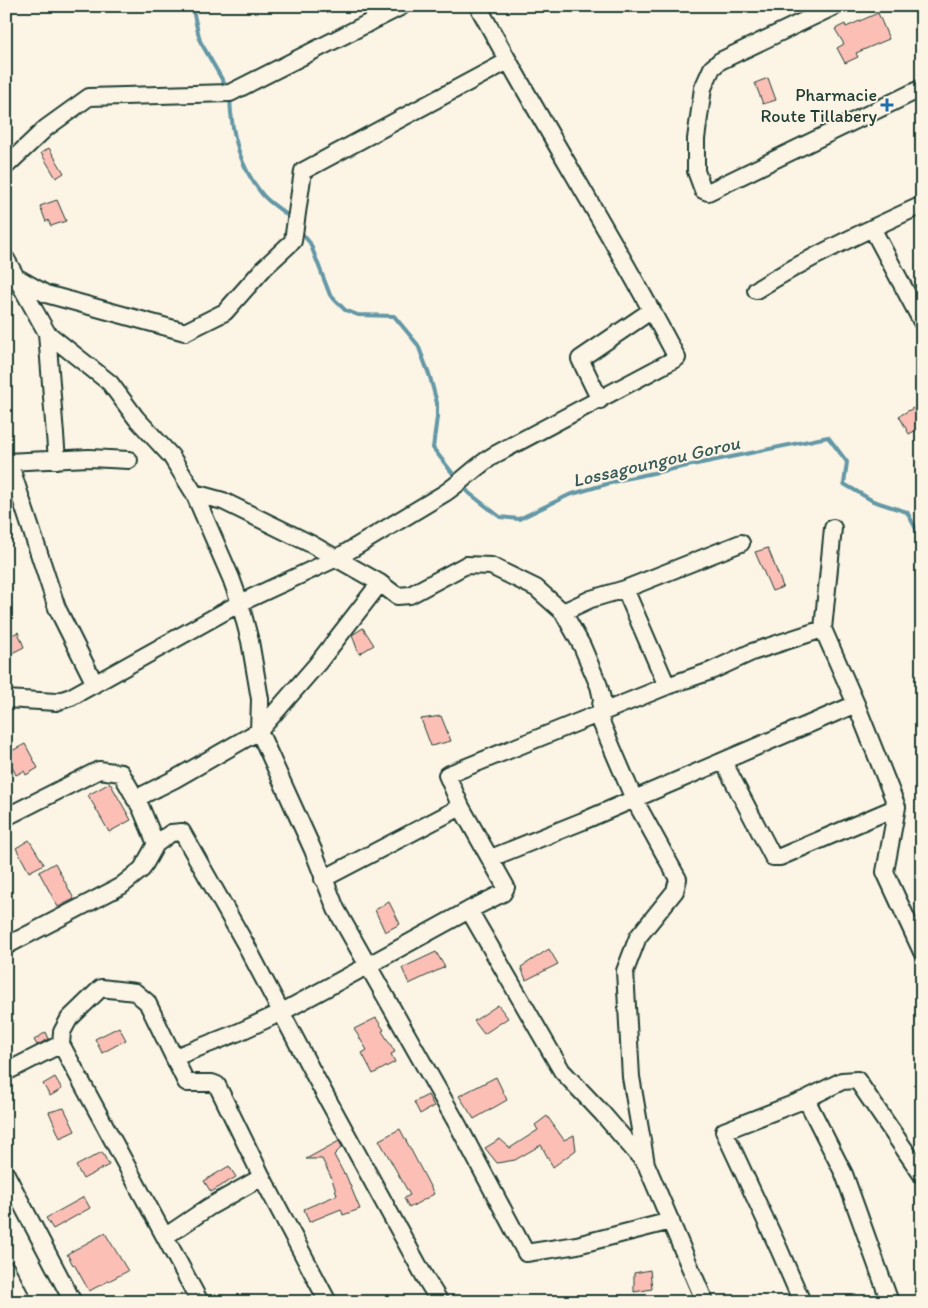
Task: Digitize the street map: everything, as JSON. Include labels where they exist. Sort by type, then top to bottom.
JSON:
[{"type":"street","points":[[6,166],[46,128],[89,97],[230,93],[402,6]]},
{"type":"street","points":[[6,698],[56,702],[71,697],[240,603],[337,558],[445,493],[483,462],[677,358],[652,310],[478,6]]},
{"type":"street","points":[[835,6],[720,61],[712,68],[703,88],[695,154],[696,171],[703,190],[708,192],[922,88]]},
{"type":"street","points":[[9,265],[46,294],[185,332],[226,312],[264,268],[293,241],[303,171],[508,61]]},
{"type":"street","points":[[756,290],[789,269],[840,242],[922,205]]},
{"type":"street","points":[[872,228],[922,322]]},
{"type":"street","points":[[9,265],[47,333],[110,383],[136,418],[171,456],[194,493],[240,603],[250,641],[260,699],[259,731],[313,850],[336,908],[459,1127],[526,1253],[577,1245],[671,1221]]},
{"type":"street","points":[[600,400],[580,359],[652,310]]},
{"type":"street","points":[[47,333],[57,460]]},
{"type":"street","points":[[95,684],[57,608],[7,462],[89,458],[129,460]]},
{"type":"street","points":[[194,493],[223,501],[337,558],[380,583],[397,596],[410,596],[466,565],[491,566],[536,588],[562,612],[582,646],[598,686],[602,699],[600,722],[634,799],[678,880],[675,892],[638,937],[624,971],[630,1077],[646,1164],[705,1302]]},
{"type":"street","points":[[833,528],[823,629],[856,704],[897,807],[885,872],[922,952]]},
{"type":"street","points":[[562,612],[591,599],[625,589],[741,544]]},
{"type":"street","points":[[135,799],[175,779],[259,731],[318,663],[380,583]]},
{"type":"street","points":[[625,589],[667,686]]},
{"type":"street","points":[[175,1057],[239,1032],[282,1012],[468,910],[503,893],[506,887],[461,807],[447,775],[667,686],[711,671],[752,652],[823,629]]},
{"type":"street","points":[[491,858],[856,704]]},
{"type":"street","points":[[723,761],[773,857],[780,857],[897,807]]},
{"type":"street","points":[[6,817],[99,770],[121,773],[141,808],[156,844]]},
{"type":"street","points":[[323,878],[461,807]]},
{"type":"street","points":[[6,946],[122,886],[142,869],[156,844],[171,833],[182,832],[282,1012],[315,1078],[440,1302]]},
{"type":"street","points":[[468,910],[562,1071],[602,1112],[646,1164]]},
{"type":"street","points":[[200,1302],[62,1044],[62,1032],[69,1019],[102,988],[135,992],[147,1002],[188,1083],[212,1082],[216,1084],[262,1177],[328,1302]]},
{"type":"street","points":[[6,1072],[62,1044]]},
{"type":"street","points":[[802,1302],[724,1132],[806,1099],[842,1080],[857,1080],[922,1175]]},
{"type":"street","points":[[806,1099],[844,1174],[890,1302]]},
{"type":"street","points":[[6,1174],[73,1302]]},
{"type":"street","points":[[166,1236],[209,1207],[262,1177]]},
{"type":"street","points":[[6,1269],[24,1302]]},
{"type":"building","points":[[878,13],[889,39],[856,53],[858,57],[845,63],[837,48],[844,44],[835,29],[845,24],[846,27]]},
{"type":"building","points":[[768,78],[776,100],[763,104],[755,83]]},
{"type":"building","points":[[49,148],[64,173],[56,178],[41,153]]},
{"type":"building","points":[[57,200],[66,221],[51,226],[48,220],[46,222],[40,206]]},
{"type":"building","points":[[913,408],[922,427],[909,434],[899,416]]},
{"type":"building","points":[[768,548],[783,587],[772,591],[755,552]]},
{"type":"building","points":[[363,628],[374,645],[359,654],[352,635]]},
{"type":"building","points":[[18,632],[24,647],[6,656],[6,638]]},
{"type":"building","points":[[441,716],[451,741],[431,746],[421,719]]},
{"type":"building","points":[[25,744],[38,768],[26,775],[24,771],[16,775],[6,754]]},
{"type":"building","points":[[110,783],[131,820],[109,832],[88,795]]},
{"type":"building","points":[[29,840],[44,864],[29,872],[16,848]]},
{"type":"building","points":[[55,863],[74,899],[58,907],[39,872]]},
{"type":"building","points":[[389,902],[400,924],[385,932],[375,910]]},
{"type":"building","points":[[549,949],[558,964],[526,980],[521,967]]},
{"type":"building","points":[[436,952],[445,967],[409,984],[402,968]]},
{"type":"building","points":[[498,1005],[508,1018],[484,1034],[474,1021]]},
{"type":"building","points":[[376,1018],[395,1052],[391,1054],[395,1062],[373,1074],[362,1053],[367,1050],[354,1029]]},
{"type":"building","points":[[119,1027],[126,1040],[102,1053],[95,1039]]},
{"type":"building","points":[[46,1032],[49,1039],[37,1045],[34,1040]]},
{"type":"building","points":[[55,1077],[62,1089],[50,1096],[43,1084]]},
{"type":"building","points":[[496,1077],[507,1100],[474,1119],[459,1096]]},
{"type":"building","points":[[428,1095],[434,1106],[420,1114],[414,1102]]},
{"type":"building","points":[[64,1108],[75,1131],[60,1138],[49,1112]]},
{"type":"building","points":[[547,1116],[564,1140],[574,1135],[576,1150],[553,1167],[541,1145],[515,1160],[497,1163],[485,1148],[500,1139],[510,1148],[538,1130],[535,1125]]},
{"type":"building","points":[[400,1129],[434,1194],[409,1208],[404,1198],[410,1195],[379,1140]]},
{"type":"building","points":[[339,1141],[342,1147],[334,1155],[345,1173],[360,1209],[343,1215],[341,1209],[309,1222],[304,1209],[337,1195],[332,1179],[322,1159],[306,1159]]},
{"type":"building","points":[[102,1152],[109,1165],[83,1179],[76,1166]]},
{"type":"building","points":[[229,1166],[236,1177],[211,1192],[204,1181]]},
{"type":"building","points":[[84,1197],[90,1208],[53,1229],[46,1218]]},
{"type":"building","points":[[105,1233],[128,1271],[89,1291],[67,1254]]},
{"type":"building","points":[[650,1270],[652,1289],[634,1292],[634,1273]]},
{"type":"waterway","name":"Lossagoungou Gorou","points":[[192,6],[200,41],[227,88]]},
{"type":"waterway","name":"Lossagoungou Gorou","points":[[230,97],[234,136],[247,172],[265,198],[291,219]]},
{"type":"waterway","name":"Lossagoungou Gorou","points":[[300,231],[310,243],[330,295],[345,310],[358,315],[394,316],[418,345],[437,403],[433,448],[457,479]]},
{"type":"waterway","name":"Lossagoungou Gorou","points":[[463,486],[469,493],[500,517],[519,519],[569,495],[624,479],[828,437],[847,462],[844,484],[873,501],[907,512],[922,540]]},
{"type":"place","name":"Pharmacie Route Tillabery","points":[[887,105]]}]
